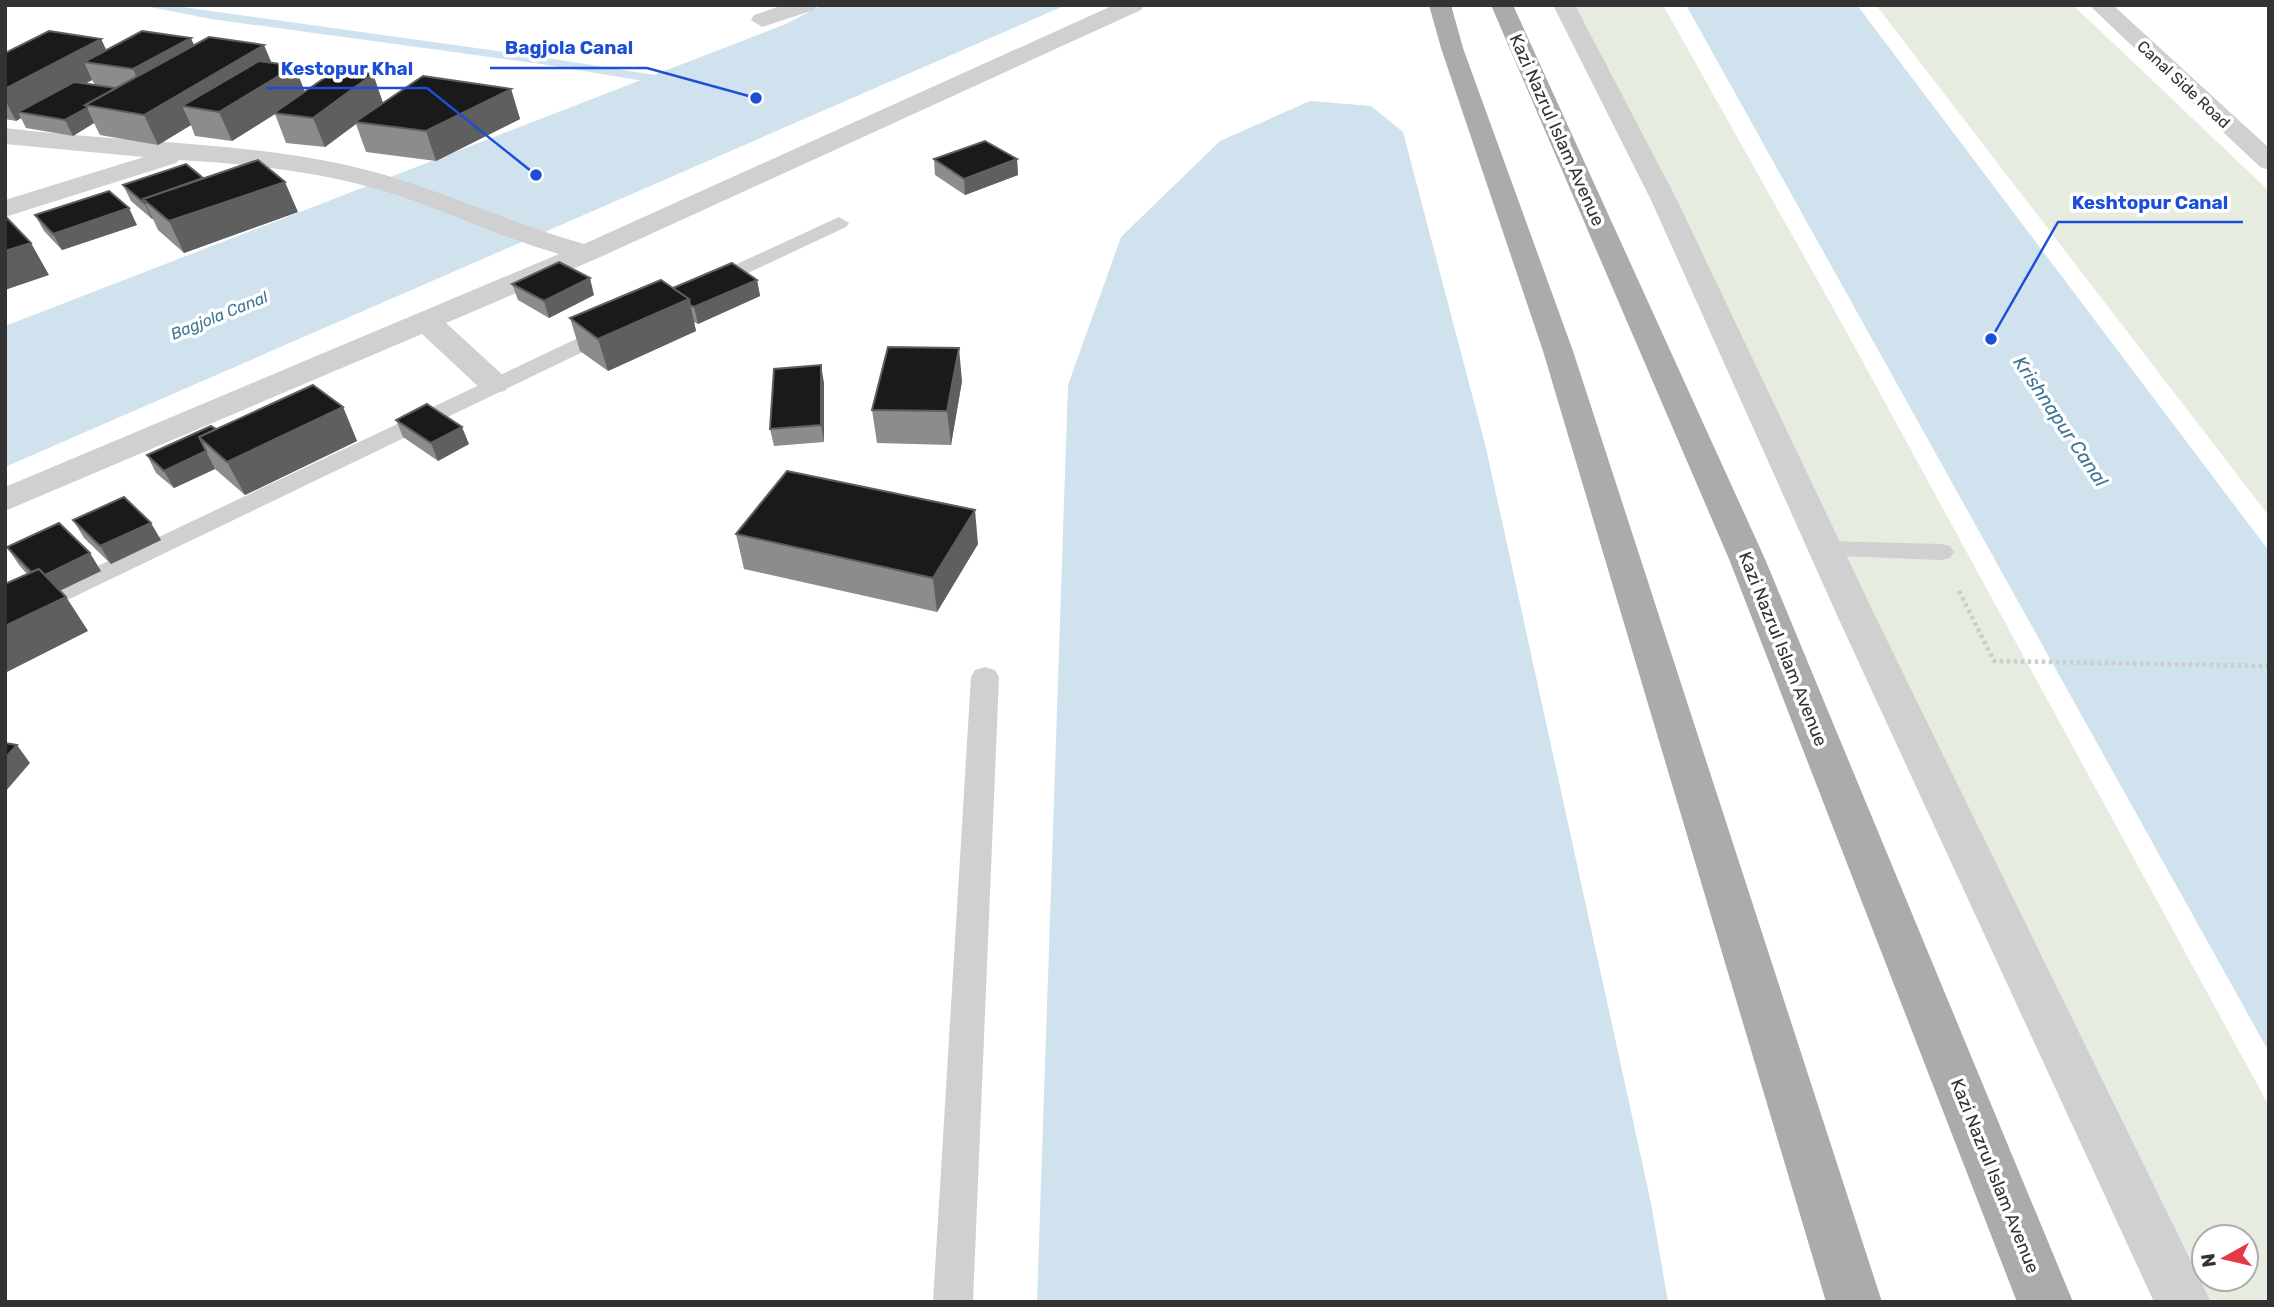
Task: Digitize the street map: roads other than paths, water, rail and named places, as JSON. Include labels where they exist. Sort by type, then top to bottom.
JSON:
[{"type":"main road","points":[[1440,5],[1452,48],[1558,351],[1854,1302]]},
{"type":"main road","name":"Kazi Nazrul Islam Avenue","points":[[1502,5],[1747,559],[2045,1302]]},
{"type":"street","points":[[762,20],[806,5]]},
{"type":"street","points":[[5,500],[586,253],[1133,5]]},
{"type":"street","points":[[1564,5],[1664,200],[1825,549],[2183,1302]]},
{"type":"street","name":"Canal Side Road","points":[[2100,5],[2269,162]]},
{"type":"street","points":[[5,136],[189,151],[304,165],[390,184],[557,246],[586,253]]},
{"type":"street","points":[[5,209],[189,151]]},
{"type":"street","points":[[425,320],[494,384]]},
{"type":"lane","points":[[691,292],[839,223]]},
{"type":"lane","points":[[5,621],[629,321]]},
{"type":"lane","points":[[1825,549],[1941,552]]},
{"type":"lane","points":[[953,1302],[985,677]]},
{"type":"water","points":[[822,5],[1066,5],[5,467],[5,326],[786,24]]},
{"type":"water","name":"Krishnapur Canal","points":[[1686,5],[1857,5],[2269,551],[2269,1052]]},
{"type":"water","points":[[1310,101],[1371,106],[1403,132],[1486,448],[1651,1203],[1668,1302],[1037,1302],[1068,385],[1121,237],[1220,141]]},
{"type":"waterway","points":[[145,5],[541,60],[674,82]]},
{"type":"place","name":"Bagjola Canal","points":[[756,98]]},
{"type":"place","name":"Kestopur Khal","points":[[536,175]]},
{"type":"place","name":"Keshtopur Canal","points":[[1991,339]]}]
